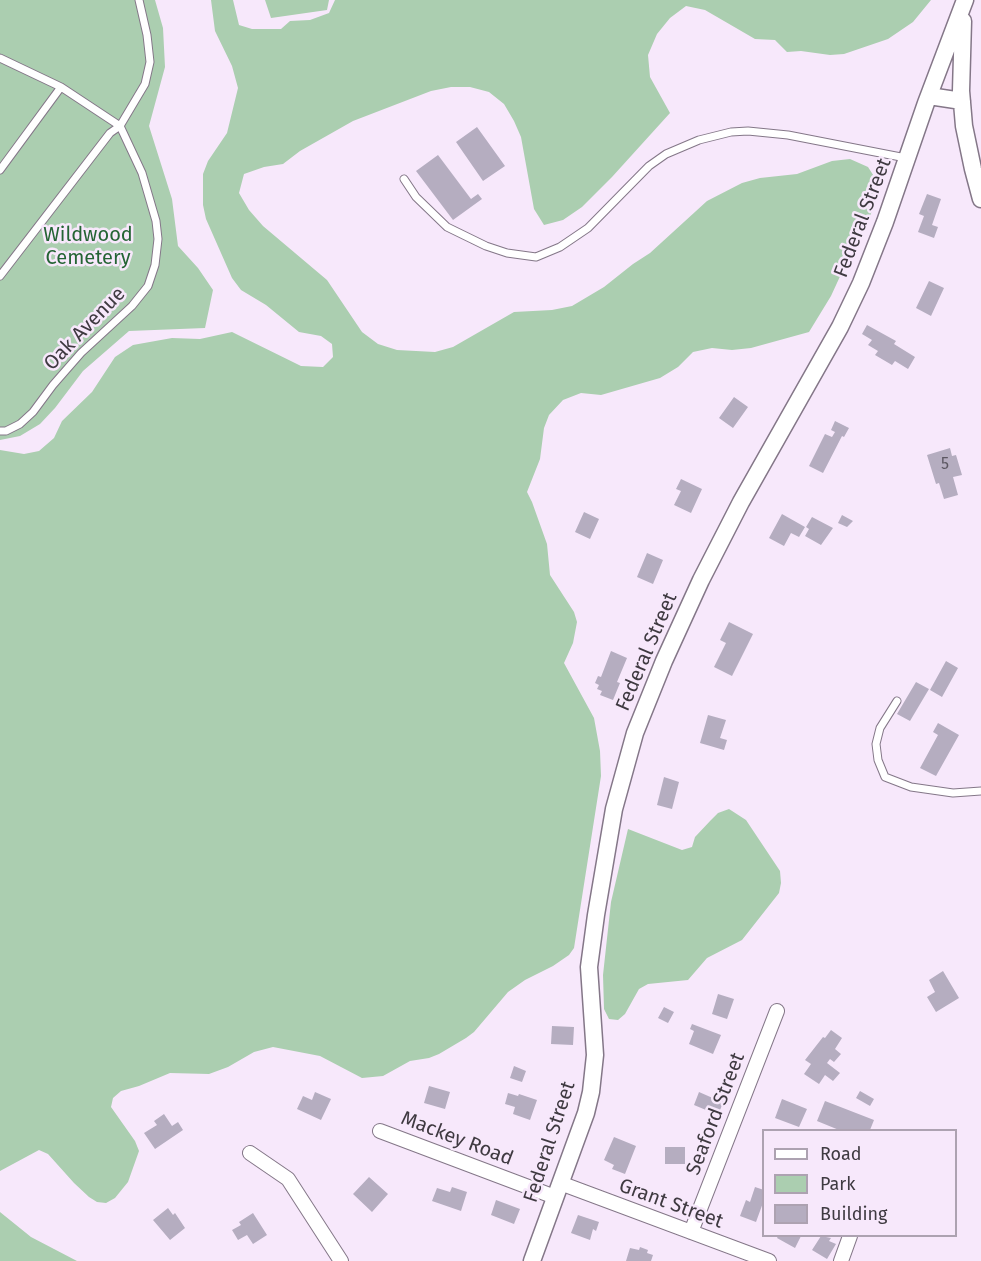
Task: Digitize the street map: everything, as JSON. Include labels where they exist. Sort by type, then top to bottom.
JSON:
[{"type":"street","name":"Federal Street","points":[[532,1261],[586,1113],[591,1092],[595,1055],[589,967],[594,926],[614,809],[635,733],[664,661],[701,580],[741,502],[830,345],[861,283],[965,1]]},
{"type":"street","points":[[965,1],[961,38],[962,101],[967,144],[981,199]]},
{"type":"street","points":[[929,96],[962,101]]},
{"type":"street","name":"Seaford Street","points":[[691,1232],[777,1011]]},
{"type":"street","name":"Mackey Road","points":[[380,1131],[557,1190]]},
{"type":"street","points":[[249,1152],[288,1179],[341,1261]]},
{"type":"street","name":"Grant Street","points":[[557,1190],[691,1232],[769,1261]]},
{"type":"street","points":[[841,1261],[850,1237]]},
{"type":"lane","points":[[0,276],[135,104],[145,84],[150,62],[139,0]]},
{"type":"lane","points":[[1,61],[61,87],[120,126]]},
{"type":"lane","points":[[0,170],[61,87]]},
{"type":"lane","name":"Oak Avenue","points":[[0,431],[20,424],[33,412],[81,353],[132,306],[148,286],[155,265],[158,239],[156,220],[140,165],[120,126]]},
{"type":"lane","points":[[404,179],[416,197],[447,227],[486,246],[530,257],[543,255],[577,236],[649,166],[666,154],[699,140],[731,132],[748,131],[788,135],[909,158]]},
{"type":"lane","points":[[897,701],[880,728],[876,744],[878,759],[885,777],[910,787],[953,794],[981,791]]},
{"type":"green space","name":"Wildwood Cemetery","points":[[0,0],[155,0],[163,28],[165,67],[149,126],[172,199],[178,246],[198,268],[213,290],[205,328],[129,331],[83,371],[40,424],[20,436],[0,440]]},
{"type":"green space","points":[[211,0],[233,0],[239,25],[252,29],[281,29],[290,21],[310,20],[329,13],[335,0],[931,0],[913,22],[888,39],[844,54],[830,55],[801,51],[787,52],[775,40],[755,39],[705,10],[686,6],[670,18],[657,34],[648,55],[650,77],[670,113],[582,207],[563,220],[544,225],[534,209],[521,137],[514,121],[504,104],[489,92],[470,87],[451,87],[431,91],[353,121],[300,151],[283,164],[264,167],[244,174],[239,193],[249,210],[263,226],[327,280],[362,332],[378,344],[397,350],[435,352],[453,347],[514,312],[552,310],[572,306],[604,287],[650,253],[707,201],[742,183],[760,178],[797,174],[832,161],[850,159],[868,167],[879,184],[875,204],[867,223],[831,296],[809,332],[751,348],[732,350],[712,348],[693,352],[678,367],[660,378],[601,395],[581,393],[563,400],[549,415],[544,428],[540,459],[527,492],[547,544],[550,575],[574,612],[577,622],[573,643],[564,663],[594,718],[600,751],[601,776],[574,948],[569,955],[508,992],[474,1032],[466,1038],[439,1054],[410,1061],[383,1076],[362,1078],[320,1056],[273,1047],[254,1052],[228,1067],[209,1074],[170,1073],[121,1091],[113,1098],[111,1107],[135,1141],[139,1151],[128,1182],[115,1198],[106,1203],[97,1202],[89,1197],[48,1154],[39,1150],[0,1171],[0,450],[24,454],[39,451],[54,438],[62,421],[92,392],[115,357],[133,345],[172,338],[200,339],[232,332],[301,366],[323,367],[333,357],[332,344],[321,336],[299,332],[266,305],[241,290],[232,278],[206,219],[203,205],[203,174],[208,161],[227,133],[238,88],[232,66],[215,31]]},
{"type":"green space","points":[[265,0],[329,0],[327,10],[271,18]]},
{"type":"green space","points":[[729,809],[746,820],[780,871],[779,893],[742,940],[707,958],[688,980],[648,984],[639,989],[625,1014],[618,1020],[609,1019],[604,1009],[603,975],[611,902],[628,829],[682,850],[692,847],[695,837],[711,820],[718,813]]},
{"type":"green space","points":[[0,1212],[31,1237],[77,1261],[0,1261]]},
{"type":"building","points":[[477,127],[505,166],[483,181],[456,142]]},
{"type":"building","points":[[438,155],[471,199],[478,194],[482,199],[453,220],[416,171]]},
{"type":"building","points":[[927,194],[941,199],[932,225],[938,227],[934,238],[918,232],[924,216],[919,214]]},
{"type":"building","points":[[929,281],[944,288],[931,316],[916,308]]},
{"type":"building","points":[[867,325],[896,341],[894,344],[915,357],[908,369],[895,361],[892,365],[875,355],[878,351],[868,345],[872,340],[862,334]]},
{"type":"building","points":[[734,397],[748,407],[733,428],[719,418]]},
{"type":"building","points":[[835,421],[849,428],[844,437],[842,436],[823,473],[809,466],[825,434],[832,437],[835,432],[831,430]]},
{"type":"building","points":[[950,448],[952,456],[956,455],[962,475],[953,477],[958,495],[944,499],[939,483],[936,484],[927,455]]},
{"type":"building","points":[[681,479],[702,489],[691,513],[674,505],[681,491],[676,489]]},
{"type":"building","points":[[584,512],[599,519],[590,539],[575,532]]},
{"type":"building","points":[[782,514],[805,527],[799,537],[791,533],[784,546],[769,538]]},
{"type":"building","points":[[842,515],[853,521],[847,527],[838,523]]},
{"type":"building","points":[[812,517],[833,528],[821,545],[805,536],[809,529],[806,527]]},
{"type":"building","points":[[647,553],[663,560],[653,584],[637,577]]},
{"type":"building","points":[[729,622],[753,634],[732,676],[714,667],[726,643],[720,640]]},
{"type":"building","points":[[611,651],[627,658],[617,682],[620,683],[613,700],[600,695],[602,691],[597,689],[599,685],[595,683],[598,676],[601,677]]},
{"type":"building","points":[[946,661],[958,668],[942,697],[930,690]]},
{"type":"building","points":[[916,682],[929,689],[910,721],[897,714]]},
{"type":"building","points":[[708,715],[726,720],[720,738],[727,740],[724,750],[700,743]]},
{"type":"building","points":[[938,723],[959,735],[936,776],[920,768],[938,735],[933,732]]},
{"type":"building","points":[[664,777],[679,782],[672,809],[657,805]]},
{"type":"building","points":[[943,971],[959,998],[936,1012],[927,997],[935,992],[929,980]]},
{"type":"building","points":[[718,994],[734,999],[727,1019],[712,1014]]},
{"type":"building","points":[[664,1007],[674,1012],[668,1023],[658,1018]]},
{"type":"building","points":[[692,1024],[721,1035],[713,1054],[689,1044],[694,1031],[690,1029]]},
{"type":"building","points":[[552,1026],[574,1027],[573,1045],[551,1044]]},
{"type":"building","points":[[831,1030],[842,1038],[835,1049],[841,1054],[834,1062],[830,1059],[827,1063],[840,1073],[833,1081],[825,1075],[819,1084],[804,1074],[811,1064],[805,1060]]},
{"type":"building","points":[[514,1066],[526,1071],[522,1082],[510,1078]]},
{"type":"building","points":[[429,1086],[450,1092],[445,1109],[424,1103]]},
{"type":"building","points":[[718,1090],[727,1093],[718,1115],[694,1105],[699,1092],[715,1099]]},
{"type":"building","points":[[860,1091],[874,1099],[870,1106],[856,1098]]},
{"type":"building","points":[[315,1092],[331,1099],[321,1120],[297,1109],[303,1096],[312,1100]]},
{"type":"building","points":[[508,1093],[537,1100],[530,1120],[513,1114],[515,1107],[505,1104]]},
{"type":"building","points":[[782,1099],[807,1109],[799,1127],[775,1118]]},
{"type":"building","points":[[825,1101],[874,1120],[870,1129],[837,1129],[817,1121]]},
{"type":"building","points":[[164,1114],[172,1126],[178,1122],[183,1130],[155,1149],[144,1133],[157,1125],[154,1121]]},
{"type":"building","points":[[614,1137],[636,1146],[625,1174],[612,1169],[614,1165],[604,1160]]},
{"type":"building","points":[[665,1147],[685,1147],[685,1164],[665,1164]]},
{"type":"building","points":[[369,1177],[388,1194],[372,1212],[353,1194]]},
{"type":"building","points":[[452,1187],[467,1192],[461,1211],[432,1201],[437,1188],[450,1192]]},
{"type":"building","points":[[755,1187],[762,1189],[762,1206],[756,1222],[740,1216],[746,1200],[750,1202]]},
{"type":"building","points":[[496,1200],[520,1209],[514,1224],[491,1215]]},
{"type":"building","points":[[168,1208],[173,1215],[175,1213],[185,1228],[170,1240],[153,1220]]},
{"type":"building","points":[[253,1213],[267,1235],[253,1244],[247,1235],[238,1240],[232,1230],[241,1225],[239,1222]]},
{"type":"building","points":[[578,1215],[599,1222],[596,1231],[593,1229],[590,1240],[571,1233]]},
{"type":"building","points":[[778,1237],[800,1237],[795,1248]]},
{"type":"building","points":[[820,1237],[831,1238],[829,1241],[836,1244],[827,1259],[812,1250]]},
{"type":"building","points":[[640,1247],[653,1255],[651,1261],[626,1261],[630,1248],[639,1250]]}]
